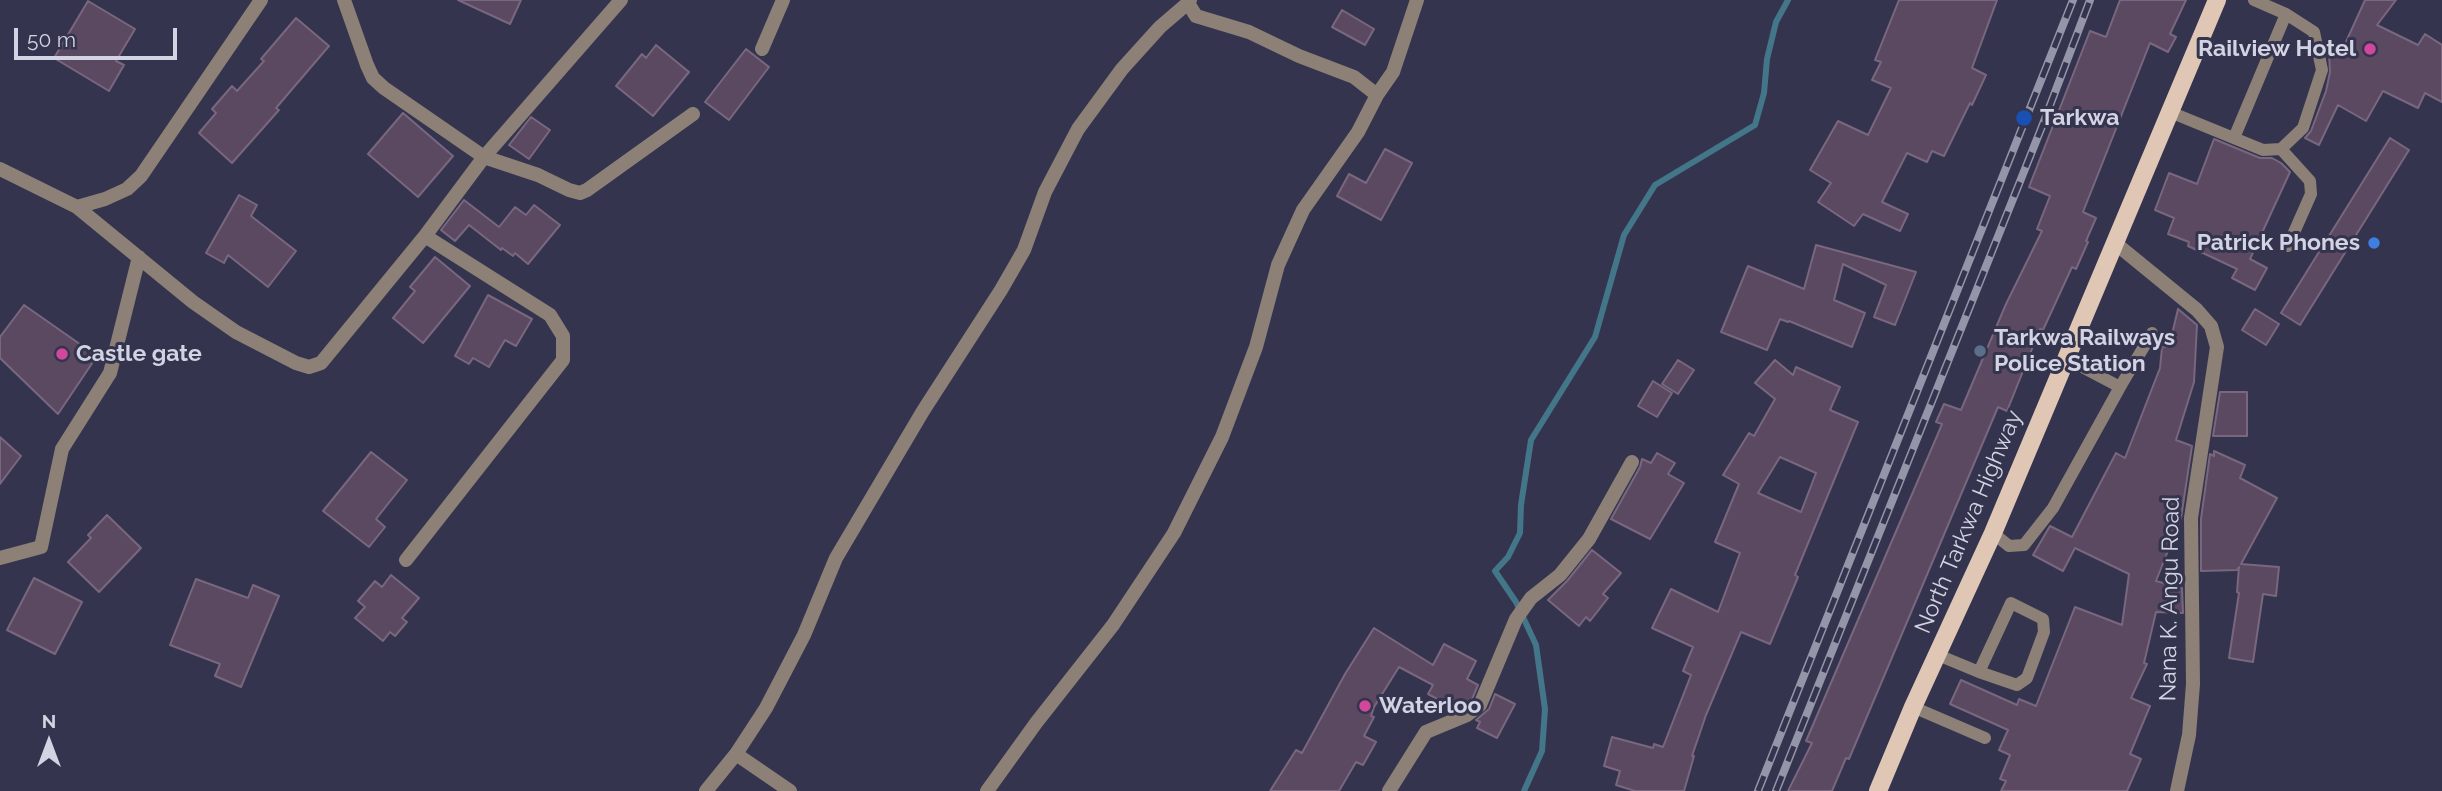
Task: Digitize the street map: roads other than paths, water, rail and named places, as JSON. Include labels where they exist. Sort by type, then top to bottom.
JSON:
[{"type":"main road","name":"North Tarkwa Highway","points":[[1880,790],[1913,707],[1993,533],[2217,0]]},
{"type":"street","points":[[77,207],[127,189],[141,176],[261,0]]},
{"type":"street","points":[[344,0],[373,78],[384,88],[484,157],[538,175],[569,190],[580,192],[611,175],[693,114]]},
{"type":"street","points":[[0,169],[77,207],[193,302],[236,332],[309,367],[321,363],[425,236],[484,157],[621,0]]},
{"type":"street","points":[[762,49],[783,0]]},
{"type":"street","points":[[988,791],[1036,723],[1113,625],[1174,533],[1222,437],[1256,347],[1278,265],[1303,210],[1358,132],[1377,94],[1393,72],[1417,0]]},
{"type":"street","points":[[706,791],[736,754],[766,708],[804,635],[842,547],[1024,250],[1045,192],[1078,129],[1160,27],[1189,2],[1196,16],[1249,32],[1298,56],[1354,77],[1377,94]]},
{"type":"street","points":[[406,560],[562,360],[563,336],[550,315],[425,236]]},
{"type":"street","name":"Nana K. Angu Road","points":[[2115,243],[2197,310],[2211,326],[2217,347],[2191,518],[2193,684],[2189,735],[2177,791]]},
{"type":"street","points":[[0,558],[41,547],[62,449],[110,373],[139,257]]},
{"type":"street","points":[[1389,791],[1426,732],[1467,715],[1479,705],[1516,619],[1531,598],[1560,575],[1589,539],[1632,462]]},
{"type":"street","points":[[736,754],[790,791]]},
{"type":"lane","points":[[2170,112],[2263,150],[2281,149],[2303,128],[2322,70],[2314,32],[2286,14],[2254,0]]},
{"type":"lane","points":[[2234,138],[2286,14]]},
{"type":"lane","points":[[2281,149],[2310,181],[2311,194],[2288,246]]},
{"type":"lane","points":[[1993,533],[2009,546],[2024,545],[2053,508],[2152,333]]},
{"type":"lane","points":[[2065,358],[2120,387]]},
{"type":"lane","points":[[1938,655],[1979,672],[2017,685],[2027,678],[2044,632],[2043,619],[2011,603],[1979,672]]},
{"type":"lane","points":[[1913,707],[1985,738]]},
{"type":"waterway","points":[[1524,791],[1542,751],[1545,709],[1536,645],[1516,602],[1495,571],[1508,557],[1520,533],[1521,505],[1531,440],[1595,337],[1624,235],[1655,185],[1755,125],[1764,93],[1767,59],[1776,22],[1788,0]]},
{"type":"railway","points":[[1758,791],[2073,0]]},
{"type":"railway","points":[[1776,791],[2090,0]]},
{"type":"place","name":"Railview Hotel","points":[[2370,49]]},
{"type":"place","name":"Tarkwa","points":[[2024,118]]},
{"type":"place","name":"Patrick Phones","points":[[2374,243]]},
{"type":"place","name":"Tarkwa Railways Police Station","points":[[1980,351]]},
{"type":"place","name":"Castle gate","points":[[62,354]]},
{"type":"place","name":"Waterloo","points":[[1365,706]]}]
